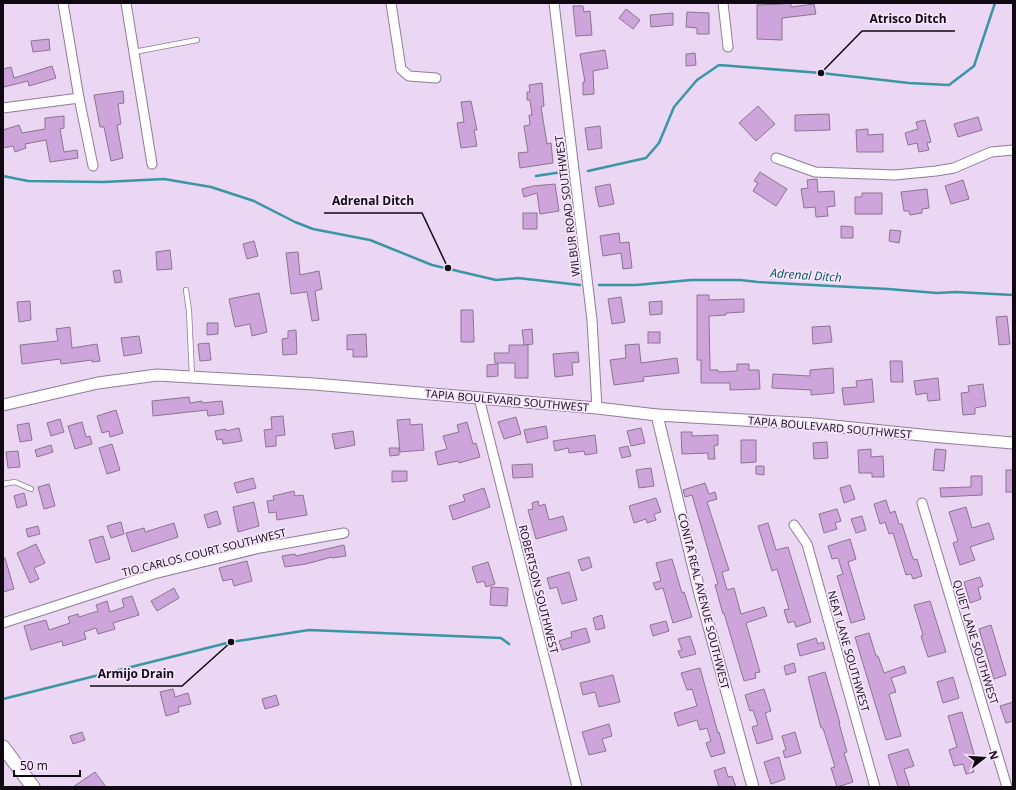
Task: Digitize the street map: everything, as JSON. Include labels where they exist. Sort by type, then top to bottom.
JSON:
[{"type":"main road","points":[[3,746],[33,787]]},
{"type":"street","points":[[63,3],[79,98],[93,166]]},
{"type":"street","points":[[126,3],[152,164]]},
{"type":"street","points":[[391,3],[401,69],[409,76],[436,78]]},
{"type":"street","name":"WILBUR ROAD SOUTHWEST","points":[[554,3],[592,320],[597,408]]},
{"type":"street","points":[[723,3],[728,47]]},
{"type":"street","points":[[3,108],[79,98]]},
{"type":"street","points":[[776,158],[815,172],[895,175],[954,168],[991,152],[1013,150]]},
{"type":"street","name":"TAPIA BOULEVARD SOUTHWEST","points":[[3,405],[98,383],[157,375],[192,376],[314,384],[597,408],[657,415],[814,424],[1013,443]]},
{"type":"street","name":"ROBERTSON SOUTHWEST","points":[[479,398],[577,787]]},
{"type":"street","name":"CONITA REAL AVENUE SOUTHWEST","points":[[657,415],[700,594],[753,787]]},
{"type":"street","name":"QUIET LANE SOUTHWEST","points":[[922,503],[1007,787]]},
{"type":"street","name":"NEAT LANE SOUTHWEST","points":[[794,525],[807,544],[875,787]]},
{"type":"street","name":"TIO CARLOS COURT SOUTHWEST","points":[[3,623],[154,574],[260,548],[344,533]]},
{"type":"lane","points":[[134,52],[197,40]]},
{"type":"lane","points":[[186,290],[189,311],[192,376]]},
{"type":"lane","points":[[3,484],[15,482],[30,489]]},
{"type":"building","points":[[791,3],[791,7],[814,4],[816,14],[782,18],[782,40],[757,39],[757,5]]},
{"type":"building","points":[[573,6],[583,6],[584,12],[590,11],[592,35],[576,36]]},
{"type":"building","points":[[626,9],[640,20],[633,29],[619,18]]},
{"type":"building","points":[[687,12],[709,13],[709,34],[697,34],[697,28],[686,27]]},
{"type":"building","points":[[673,13],[673,25],[651,27],[650,15]]},
{"type":"building","points":[[49,39],[50,50],[33,52],[31,41]]},
{"type":"building","points":[[605,50],[608,68],[593,71],[594,94],[583,95],[583,82],[585,82],[580,54]]},
{"type":"building","points":[[695,53],[696,65],[686,66],[686,54]]},
{"type":"building","points":[[52,66],[56,78],[29,86],[28,81],[4,87],[3,69],[11,67],[14,78]]},
{"type":"building","points":[[542,83],[544,106],[541,107],[547,144],[551,143],[553,163],[520,168],[518,153],[528,152],[524,126],[530,125],[529,115],[532,115],[530,100],[527,100],[527,92],[530,92],[529,85]]},
{"type":"building","points":[[123,91],[124,103],[118,104],[121,124],[117,125],[123,158],[111,161],[104,127],[100,127],[94,95]]},
{"type":"building","points":[[471,101],[477,130],[474,130],[477,146],[461,148],[457,123],[464,122],[461,102]]},
{"type":"building","points":[[758,106],[775,124],[756,141],[739,123]]},
{"type":"building","points":[[829,114],[830,130],[795,131],[795,115]]},
{"type":"building","points":[[64,116],[64,128],[60,129],[64,152],[77,150],[78,158],[50,162],[46,140],[25,144],[26,148],[15,152],[13,146],[3,148],[3,130],[19,125],[22,133],[45,129],[45,118]]},
{"type":"building","points":[[978,117],[982,130],[958,137],[954,124]]},
{"type":"building","points":[[925,120],[931,142],[927,143],[929,150],[919,152],[917,143],[908,145],[905,133],[918,129],[916,122]]},
{"type":"building","points":[[600,126],[602,148],[588,150],[585,128]]},
{"type":"building","points":[[868,129],[868,135],[883,134],[883,152],[857,152],[856,130]]},
{"type":"building","points":[[760,172],[787,189],[776,206],[753,191],[758,183],[754,181]]},
{"type":"building","points":[[817,179],[818,192],[834,191],[835,206],[827,207],[828,216],[816,217],[815,207],[804,208],[801,189],[808,188],[807,180]]},
{"type":"building","points":[[963,180],[969,199],[951,204],[945,186]]},
{"type":"building","points":[[555,184],[559,211],[540,214],[537,193],[524,197],[522,189],[533,186]]},
{"type":"building","points":[[610,184],[614,204],[599,207],[595,187]]},
{"type":"building","points":[[927,189],[929,208],[922,209],[922,213],[910,215],[909,211],[904,211],[901,192]]},
{"type":"building","points":[[862,193],[882,193],[882,214],[855,214],[855,197],[862,197]]},
{"type":"building","points":[[523,213],[537,213],[537,229],[523,229]]},
{"type":"building","points":[[841,226],[853,227],[853,238],[841,238]]},
{"type":"building","points":[[890,230],[901,231],[899,243],[889,241]]},
{"type":"building","points":[[619,233],[620,243],[629,242],[632,268],[623,269],[621,253],[603,256],[600,236]]},
{"type":"building","points":[[254,241],[258,256],[247,259],[243,244]]},
{"type":"building","points":[[170,250],[172,269],[157,270],[156,252]]},
{"type":"building","points":[[298,252],[300,275],[319,271],[322,289],[315,291],[319,320],[312,321],[307,292],[291,294],[286,253]]},
{"type":"building","points":[[120,270],[122,282],[115,283],[113,271]]},
{"type":"building","points":[[259,293],[267,332],[252,336],[250,324],[235,327],[229,299]]},
{"type":"building","points":[[697,295],[709,295],[709,300],[744,299],[744,312],[709,316],[710,370],[718,370],[718,372],[737,371],[737,364],[749,364],[749,370],[759,370],[760,389],[730,390],[730,383],[701,383],[701,360],[697,360]]},
{"type":"building","points":[[621,297],[625,322],[612,324],[608,299]]},
{"type":"building","points":[[30,301],[31,320],[19,322],[17,302]]},
{"type":"building","points":[[662,301],[662,314],[650,315],[649,302]]},
{"type":"building","points":[[461,310],[473,310],[474,342],[461,342]]},
{"type":"building","points":[[1007,316],[1010,344],[999,345],[996,317]]},
{"type":"building","points":[[207,323],[218,323],[218,334],[207,335]]},
{"type":"building","points":[[830,326],[832,342],[813,344],[812,327]]},
{"type":"building","points":[[70,327],[72,348],[97,344],[100,361],[92,362],[92,360],[61,364],[60,359],[22,364],[20,345],[58,341],[56,329]]},
{"type":"building","points":[[532,329],[533,344],[524,345],[522,330]]},
{"type":"building","points":[[296,330],[297,354],[283,355],[282,339],[288,338],[288,331]]},
{"type":"building","points":[[648,332],[660,332],[660,343],[648,343]]},
{"type":"building","points":[[366,334],[367,357],[353,357],[353,349],[347,350],[347,335]]},
{"type":"building","points":[[139,336],[142,353],[124,356],[121,338]]},
{"type":"building","points":[[209,343],[211,360],[200,361],[198,344]]},
{"type":"building","points":[[639,344],[641,363],[677,358],[679,373],[643,377],[644,381],[614,385],[610,360],[626,358],[625,345]]},
{"type":"building","points":[[509,345],[528,345],[528,378],[515,378],[515,363],[495,363],[494,353],[509,353]]},
{"type":"building","points":[[578,352],[579,362],[572,363],[573,375],[555,377],[553,354]]},
{"type":"building","points":[[890,361],[902,361],[903,382],[891,382]]},
{"type":"building","points":[[498,364],[498,376],[487,377],[487,365]]},
{"type":"building","points":[[833,368],[834,393],[811,395],[811,390],[772,388],[773,374],[810,376],[810,370]]},
{"type":"building","points":[[938,378],[940,400],[928,401],[927,393],[916,395],[914,381]]},
{"type":"building","points":[[872,379],[874,402],[844,405],[842,388],[857,387],[856,381]]},
{"type":"building","points":[[983,384],[986,406],[975,408],[975,414],[963,415],[961,393],[969,392],[968,386]]},
{"type":"building","points":[[189,397],[190,403],[202,401],[202,403],[222,401],[224,414],[208,416],[207,410],[153,416],[152,401]]},
{"type":"building","points":[[116,410],[123,433],[110,437],[109,431],[102,433],[97,416]]},
{"type":"building","points":[[283,416],[285,435],[276,436],[276,446],[266,447],[264,430],[272,429],[271,417]]},
{"type":"building","points":[[516,417],[521,434],[504,439],[498,422]]},
{"type":"building","points":[[60,419],[64,432],[51,436],[47,423]]},
{"type":"building","points":[[410,419],[410,425],[422,424],[424,450],[400,452],[397,420]]},
{"type":"building","points":[[82,422],[86,437],[90,436],[92,444],[75,449],[68,426]]},
{"type":"building","points":[[467,422],[473,444],[476,443],[480,457],[459,463],[458,461],[438,465],[435,452],[447,449],[443,436],[459,432],[457,425]]},
{"type":"building","points":[[29,423],[32,440],[20,442],[17,425]]},
{"type":"building","points":[[546,426],[548,438],[527,443],[524,430]]},
{"type":"building","points":[[239,428],[242,441],[223,444],[222,439],[217,440],[215,431],[226,429],[226,431]]},
{"type":"building","points":[[641,428],[645,443],[631,446],[627,431]]},
{"type":"building","points":[[353,431],[355,445],[335,449],[332,434]]},
{"type":"building","points":[[681,432],[692,432],[692,436],[718,435],[718,445],[714,446],[715,459],[708,459],[708,453],[682,454]]},
{"type":"building","points":[[595,435],[597,453],[585,455],[584,451],[569,453],[568,448],[555,451],[553,441]]},
{"type":"building","points":[[741,440],[756,440],[756,462],[741,463]]},
{"type":"building","points":[[827,442],[828,458],[814,459],[813,443]]},
{"type":"building","points":[[112,444],[120,470],[107,474],[99,448]]},
{"type":"building","points":[[51,445],[53,452],[37,457],[35,450]]},
{"type":"building","points":[[628,446],[631,456],[622,458],[619,448]]},
{"type":"building","points":[[389,448],[399,448],[399,455],[390,456]]},
{"type":"building","points":[[871,449],[871,457],[883,456],[884,477],[872,477],[872,473],[859,473],[858,450]]},
{"type":"building","points":[[935,449],[946,450],[944,471],[933,470]]},
{"type":"building","points":[[18,451],[20,467],[8,468],[6,452]]},
{"type":"building","points":[[532,464],[533,477],[513,478],[512,465]]},
{"type":"building","points":[[756,466],[764,466],[764,475],[756,474]]},
{"type":"building","points":[[651,468],[654,486],[639,488],[636,470]]},
{"type":"building","points":[[1006,470],[1013,470],[1013,492],[1006,492]]},
{"type":"building","points":[[392,471],[407,471],[407,481],[392,482]]},
{"type":"building","points":[[971,476],[982,476],[982,495],[941,497],[940,488],[971,487]]},
{"type":"building","points":[[253,478],[256,488],[237,493],[234,483]]},
{"type":"building","points":[[705,483],[709,494],[715,492],[717,499],[707,502],[729,570],[722,572],[727,590],[734,588],[741,614],[764,607],[767,616],[746,623],[760,672],[755,673],[756,678],[744,681],[724,613],[723,614],[715,585],[718,584],[692,495],[685,497],[683,490]]},
{"type":"building","points":[[49,484],[55,506],[44,509],[38,487]]},
{"type":"building","points":[[850,485],[855,499],[844,503],[840,488]]},
{"type":"building","points":[[484,488],[490,507],[453,520],[449,506],[465,501],[463,495]]},
{"type":"building","points":[[294,491],[295,496],[303,495],[307,515],[277,520],[276,512],[269,513],[267,501],[274,500],[273,496]]},
{"type":"building","points":[[24,493],[27,505],[17,508],[14,496]]},
{"type":"building","points":[[656,498],[661,512],[654,514],[656,520],[647,523],[646,519],[634,523],[629,506]]},
{"type":"building","points":[[886,500],[890,513],[895,511],[899,524],[902,524],[912,556],[914,560],[917,559],[922,576],[913,579],[911,574],[906,575],[893,533],[889,534],[885,522],[880,524],[874,504]]},
{"type":"building","points":[[538,501],[539,506],[545,504],[549,520],[563,516],[567,530],[536,539],[528,510],[533,509],[532,503]]},
{"type":"building","points":[[254,502],[259,526],[238,532],[233,507]]},
{"type":"building","points":[[966,507],[972,528],[989,523],[994,539],[970,547],[975,560],[960,565],[953,543],[958,541],[949,512]]},
{"type":"building","points":[[837,509],[841,521],[835,523],[837,529],[824,533],[819,514]]},
{"type":"building","points":[[217,511],[221,524],[208,528],[204,515]]},
{"type":"building","points":[[862,516],[866,530],[856,533],[851,519]]},
{"type":"building","points":[[121,522],[124,534],[111,538],[107,526]]},
{"type":"building","points":[[174,523],[178,537],[132,552],[126,533],[144,528],[145,532]]},
{"type":"building","points":[[768,523],[776,550],[788,547],[811,622],[796,627],[794,621],[788,623],[784,610],[789,609],[777,569],[772,571],[758,526]]},
{"type":"building","points":[[38,526],[40,534],[28,537],[26,529]]},
{"type":"building","points":[[103,536],[110,559],[96,563],[89,540]]},
{"type":"building","points":[[850,539],[856,559],[848,562],[865,619],[851,623],[837,576],[843,574],[838,558],[832,559],[828,546]]},
{"type":"building","points":[[36,544],[45,563],[34,568],[39,579],[30,583],[17,553]]},
{"type":"building","points":[[344,545],[346,556],[332,557],[306,564],[285,567],[282,556],[295,554],[296,556]]},
{"type":"building","points":[[589,557],[592,567],[582,571],[578,560]]},
{"type":"building","points":[[3,558],[5,558],[14,589],[3,592]]},
{"type":"building","points":[[672,559],[682,593],[684,592],[692,617],[673,623],[663,588],[656,590],[653,583],[661,581],[656,563]]},
{"type":"building","points":[[247,561],[252,581],[234,586],[232,579],[223,581],[219,568]]},
{"type":"building","points":[[488,562],[495,584],[486,587],[484,581],[477,583],[472,567]]},
{"type":"building","points":[[569,572],[577,600],[562,604],[557,587],[550,589],[547,578]]},
{"type":"building","points":[[980,577],[983,586],[978,588],[981,599],[970,603],[964,582]]},
{"type":"building","points":[[491,587],[508,588],[507,606],[490,605]]},
{"type":"building","points":[[174,588],[179,598],[157,611],[151,601]]},
{"type":"building","points":[[132,596],[139,615],[113,623],[115,629],[98,634],[96,628],[84,632],[86,639],[63,646],[62,641],[31,650],[24,626],[46,620],[49,630],[70,623],[68,617],[78,614],[79,617],[98,611],[96,605],[107,601],[110,612],[124,607],[122,599]]},
{"type":"building","points":[[930,601],[946,652],[928,657],[921,636],[923,635],[914,605]]},
{"type":"building","points":[[602,615],[605,628],[596,630],[593,618]]},
{"type":"building","points":[[666,621],[669,631],[653,636],[650,625]]},
{"type":"building","points":[[991,625],[1006,675],[994,679],[979,629]]},
{"type":"building","points":[[586,628],[590,642],[562,650],[559,641],[572,637],[571,632]]},
{"type":"building","points":[[869,633],[876,656],[878,656],[884,673],[904,666],[906,673],[891,678],[896,692],[889,694],[901,736],[886,740],[855,637]]},
{"type":"building","points":[[690,636],[696,654],[681,658],[678,651],[682,650],[678,639]]},
{"type":"building","points":[[816,638],[818,644],[823,642],[825,649],[800,656],[797,644]]},
{"type":"building","points":[[794,663],[796,672],[786,675],[784,666]]},
{"type":"building","points":[[700,668],[725,753],[711,757],[706,743],[711,741],[707,728],[700,730],[697,720],[678,726],[674,713],[697,706],[692,689],[687,690],[681,673]]},
{"type":"building","points":[[825,672],[840,723],[847,752],[844,753],[853,782],[837,787],[831,768],[835,767],[823,728],[821,728],[808,677]]},
{"type":"building","points":[[613,675],[620,702],[599,707],[595,692],[583,695],[580,683]]},
{"type":"building","points":[[953,677],[959,698],[943,703],[937,682]]},
{"type":"building","points":[[173,689],[175,697],[188,693],[191,704],[178,707],[179,712],[166,716],[160,692]]},
{"type":"building","points":[[764,689],[771,711],[765,713],[773,739],[757,744],[752,727],[758,725],[753,710],[750,711],[745,695]]},
{"type":"building","points":[[276,695],[279,705],[265,709],[262,699]]},
{"type":"building","points":[[1013,702],[1013,721],[1006,723],[1000,706]]},
{"type":"building","points":[[962,712],[976,761],[972,762],[974,772],[966,774],[963,764],[954,766],[949,750],[957,747],[948,716]]},
{"type":"building","points":[[609,724],[612,736],[602,739],[606,751],[589,755],[582,732]]},
{"type":"building","points":[[82,732],[85,740],[73,744],[70,736]]},
{"type":"building","points":[[795,732],[801,753],[785,758],[783,751],[786,750],[782,736]]},
{"type":"building","points":[[908,749],[914,766],[904,769],[910,787],[898,787],[888,755]]},
{"type":"building","points":[[779,757],[785,779],[771,784],[764,762]]},
{"type":"building","points":[[725,767],[728,777],[732,776],[736,787],[719,787],[714,771]]},
{"type":"building","points":[[95,772],[106,787],[73,787]]},
{"type":"waterway","points":[[588,171],[646,158],[659,143],[674,107],[697,80],[719,65],[821,73],[909,83],[949,85],[974,66],[995,3]]},
{"type":"waterway","points":[[536,176],[562,172]]},
{"type":"waterway","points":[[3,176],[28,181],[104,182],[164,179],[211,187],[254,201],[295,222],[313,229],[370,240],[432,265],[496,280],[518,278],[580,285]]},
{"type":"waterway","name":"Adrenal Ditch","points":[[599,285],[636,285],[691,280],[740,280],[937,293],[956,292],[1013,295]]},
{"type":"waterway","points":[[3,699],[231,642],[309,630],[501,638],[509,644]]},
{"type":"place","name":"Atrisco Ditch","points":[[821,73]]},
{"type":"place","name":"Adrenal Ditch","points":[[448,268]]},
{"type":"place","name":"Armijo Drain","points":[[231,642]]}]
